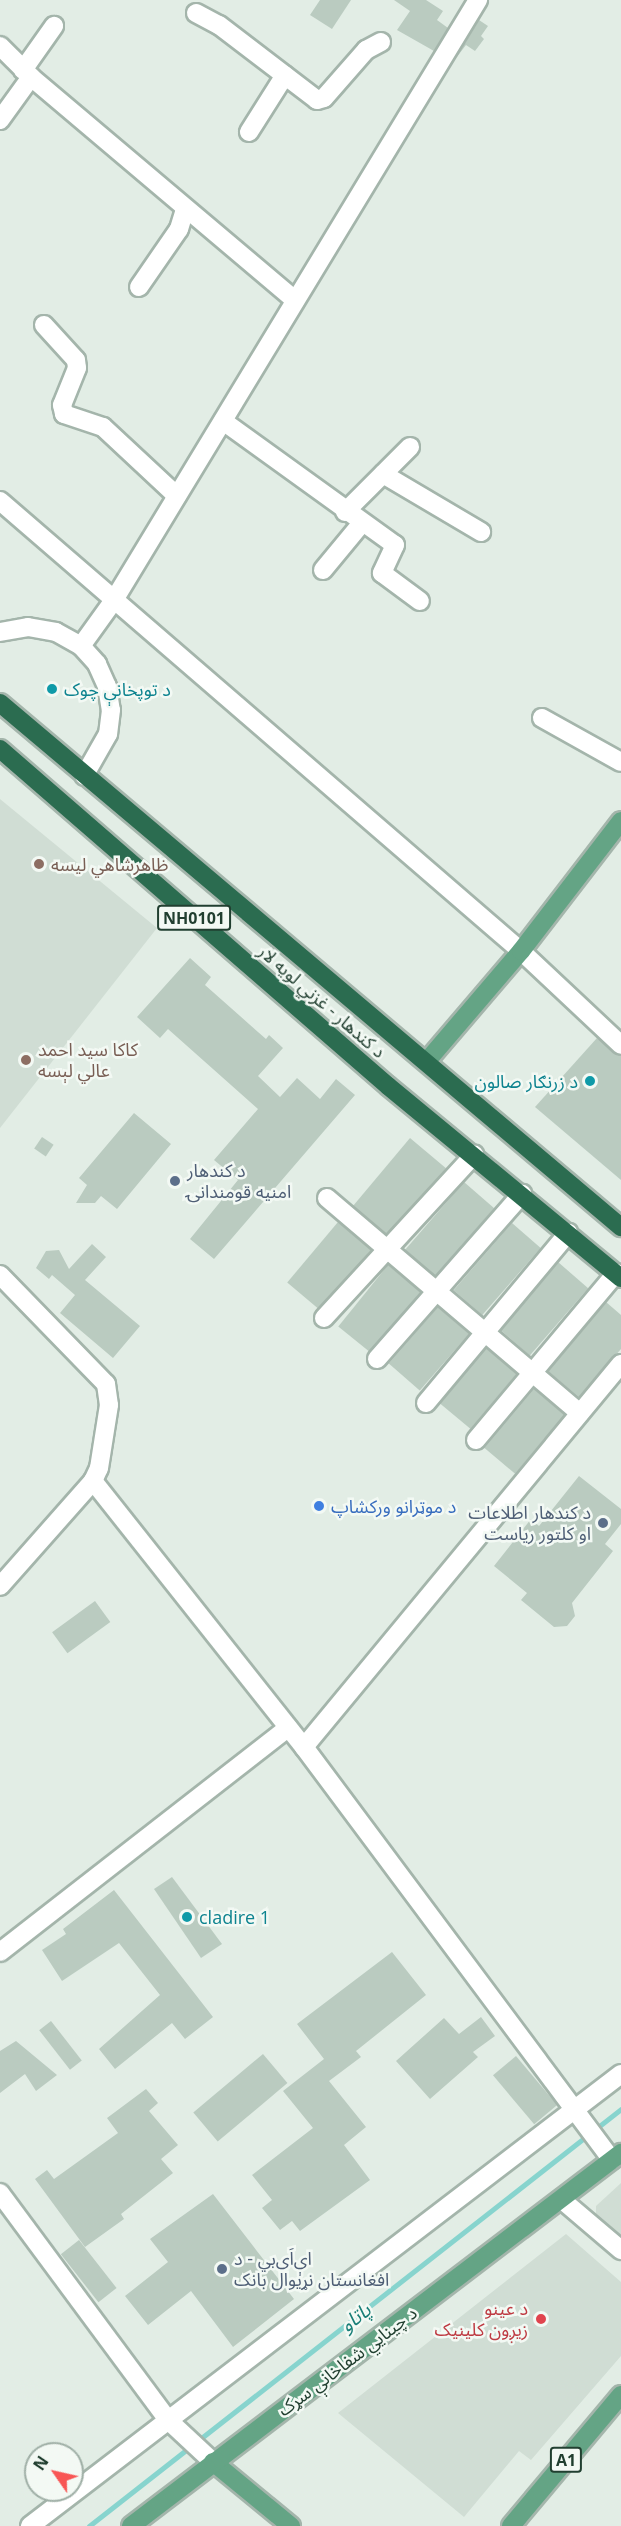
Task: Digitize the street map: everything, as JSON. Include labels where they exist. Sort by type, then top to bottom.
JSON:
[{"type":"highway","name":"د کندهار - غزني لويه لار","points":[[0,703],[621,1227]]},
{"type":"highway","name":"د کندهار - غزني لويه لار","points":[[1,753],[379,1078],[522,1194],[618,1276]]},
{"type":"main road","points":[[427,1061],[521,951],[621,821]]},
{"type":"main road","name":"د چينايي شفاخانې سړک","points":[[131,2526],[561,2199],[612,2154]]},
{"type":"main road","name":"A1","points":[[511,2526],[621,2395]]},
{"type":"main road","points":[[213,2462],[291,2526]]},
{"type":"street","points":[[81,646],[114,600],[464,17],[478,0]]},
{"type":"street","points":[[196,13],[321,100],[366,50],[381,42]]},
{"type":"street","points":[[0,120],[54,26]]},
{"type":"street","points":[[0,46],[27,73],[185,210],[296,300]]},
{"type":"street","points":[[249,132],[285,75]]},
{"type":"street","points":[[139,287],[179,229],[185,210]]},
{"type":"street","points":[[44,325],[76,360],[77,368],[62,405],[64,414],[103,427],[177,496]]},
{"type":"street","points":[[223,421],[361,524],[395,545],[382,573],[420,601]]},
{"type":"street","points":[[345,512],[410,447]]},
{"type":"street","points":[[383,474],[481,532]]},
{"type":"street","points":[[0,501],[521,951],[621,1045]]},
{"type":"street","points":[[323,570],[361,524]]},
{"type":"street","points":[[0,632],[28,627],[56,632],[81,646],[97,664],[107,686],[111,710],[108,734],[84,776]]},
{"type":"street","points":[[542,718],[621,762]]},
{"type":"street","points":[[324,1318],[474,1155]]},
{"type":"street","points":[[377,1359],[522,1194]]},
{"type":"street","points":[[327,1198],[436,1293],[580,1413]]},
{"type":"street","points":[[426,1403],[568,1233]]},
{"type":"street","points":[[0,1275],[106,1384],[109,1405],[99,1468],[93,1481],[0,1586]]},
{"type":"street","points":[[476,1440],[618,1276]]},
{"type":"street","points":[[304,1747],[621,1364]]},
{"type":"street","points":[[93,1481],[304,1747],[578,2115],[612,2154]]},
{"type":"street","points":[[0,1952],[288,1728]]},
{"type":"street","points":[[30,2526],[168,2420],[578,2115],[621,2074]]},
{"type":"street","points":[[0,2193],[168,2420],[197,2450],[213,2462]]},
{"type":"street","points":[[561,2199],[621,2250]]},
{"type":"shaded area","name":"ظاهرشاهي لیسه","points":[[0,799],[157,928],[0,1128]]},
{"type":"shaded area","points":[[621,2183],[621,2248],[596,2220],[596,2206]]},
{"type":"shaded area","name":"د عینو زیږون کلینیک","points":[[566,2234],[621,2282],[621,2356],[531,2460],[519,2451],[464,2517],[338,2413]]},
{"type":"building","points":[[320,0],[351,0],[332,29],[310,15]]},
{"type":"building","points":[[394,0],[426,0],[443,11],[437,20],[448,28],[434,51],[397,30],[410,11]]},
{"type":"building","points":[[479,20],[488,26],[481,36],[484,39],[475,51],[466,45],[456,58]]},
{"type":"building","points":[[190,958],[211,977],[205,985],[266,1039],[269,1035],[283,1048],[258,1076],[280,1097],[297,1078],[320,1099],[336,1079],[355,1095],[214,1259],[190,1239],[238,1180],[214,1160],[258,1109],[168,1029],[160,1038],[137,1017]]},
{"type":"building","name":"د زرنګار صالون","points":[[597,1038],[621,1056],[621,1180],[535,1107]]},
{"type":"building","points":[[134,1113],[171,1144],[117,1209],[101,1196],[95,1203],[76,1203],[87,1185],[79,1178]]},
{"type":"building","points":[[42,1137],[54,1145],[46,1156],[34,1149]]},
{"type":"building","points":[[410,1138],[446,1168],[389,1236],[353,1206]]},
{"type":"building","points":[[464,1182],[494,1208],[435,1276],[405,1250]]},
{"type":"building","points":[[338,1222],[371,1250],[320,1310],[287,1283]]},
{"type":"building","points":[[512,1223],[541,1248],[482,1315],[454,1290]]},
{"type":"building","points":[[92,1244],[106,1257],[85,1280],[140,1326],[113,1358],[60,1313],[75,1295],[52,1275],[49,1279],[36,1268],[46,1251],[59,1250],[69,1269]]},
{"type":"building","points":[[558,1262],[588,1288],[530,1355],[500,1329]]},
{"type":"building","points":[[388,1265],[421,1292],[372,1353],[338,1326]]},
{"type":"building","points":[[606,1302],[621,1315],[621,1349],[579,1397],[548,1371]]},
{"type":"building","points":[[438,1307],[469,1334],[420,1391],[389,1364]]},
{"type":"building","points":[[486,1348],[517,1374],[470,1429],[440,1403]]},
{"type":"building","points":[[534,1389],[565,1415],[515,1474],[485,1448]]},
{"type":"building","points":[[579,1476],[621,1509],[621,1524],[605,1544],[613,1551],[572,1603],[575,1616],[567,1626],[554,1627],[521,1600],[527,1593],[494,1566],[531,1519],[539,1526]]},
{"type":"building","points":[[95,1601],[110,1622],[67,1653],[52,1632]]},
{"type":"building","name":"cladire 1","points":[[172,1877],[222,1944],[201,1958],[154,1889]]},
{"type":"building","points":[[114,1890],[213,2017],[185,2039],[172,2023],[115,2069],[99,2049],[160,1995],[119,1943],[62,1981],[42,1950],[66,1934],[63,1929]]},
{"type":"building","points":[[392,1952],[426,1995],[356,2051],[361,2057],[329,2081],[366,2127],[344,2145],[370,2180],[300,2231],[292,2221],[280,2230],[262,2208],[272,2200],[252,2175],[313,2128],[283,2091],[324,2059],[297,2024]]},
{"type":"building","points":[[481,2017],[495,2036],[473,2052],[478,2057],[430,2099],[396,2061],[444,2018],[459,2034]]},
{"type":"building","points":[[51,2021],[82,2060],[70,2070],[39,2030]]},
{"type":"building","points":[[16,2041],[57,2075],[36,2091],[25,2074],[0,2093],[0,2051]]},
{"type":"building","points":[[263,2054],[287,2083],[218,2142],[193,2112]]},
{"type":"building","points":[[516,2056],[557,2105],[534,2124],[493,2075]]},
{"type":"building","points":[[146,2089],[158,2103],[149,2111],[178,2145],[161,2159],[173,2173],[121,2214],[124,2219],[85,2247],[35,2179],[47,2170],[54,2179],[118,2133],[107,2118]]},
{"type":"building","name":"اې‌اَی‌بي - د افغانستان نړیوال بانک","points":[[213,2194],[294,2299],[233,2347],[191,2291],[148,2325],[125,2296],[168,2262],[150,2239]]},
{"type":"building","points":[[79,2240],[117,2288],[98,2302],[61,2254]]},
{"type":"waterway","name":"پاتاو","points":[[89,2526],[621,2109]]},
{"type":"place","name":"د توپخانې چوک","points":[[52,689]]},
{"type":"place","name":"ظاهرشاهي لیسه","points":[[39,864]]},
{"type":"place","name":"کاکا سید احمد عالي لېسه","points":[[26,1060]]},
{"type":"place","name":"د زرنګار صالون","points":[[590,1081]]},
{"type":"place","name":"د کندهار امنيه قومندانۍ","points":[[175,1181]]},
{"type":"place","name":"د موټرانو ورکشاپ","points":[[319,1506]]},
{"type":"place","name":"د کندهار اطلاعات او کلتور رياست","points":[[603,1523]]},
{"type":"place","name":"cladire 1","points":[[187,1917]]},
{"type":"place","name":"اې‌اَی‌بي - د افغانستان نړیوال بانک","points":[[222,2269]]},
{"type":"place","name":"د عینو زیږون کلینیک","points":[[541,2319]]}]
